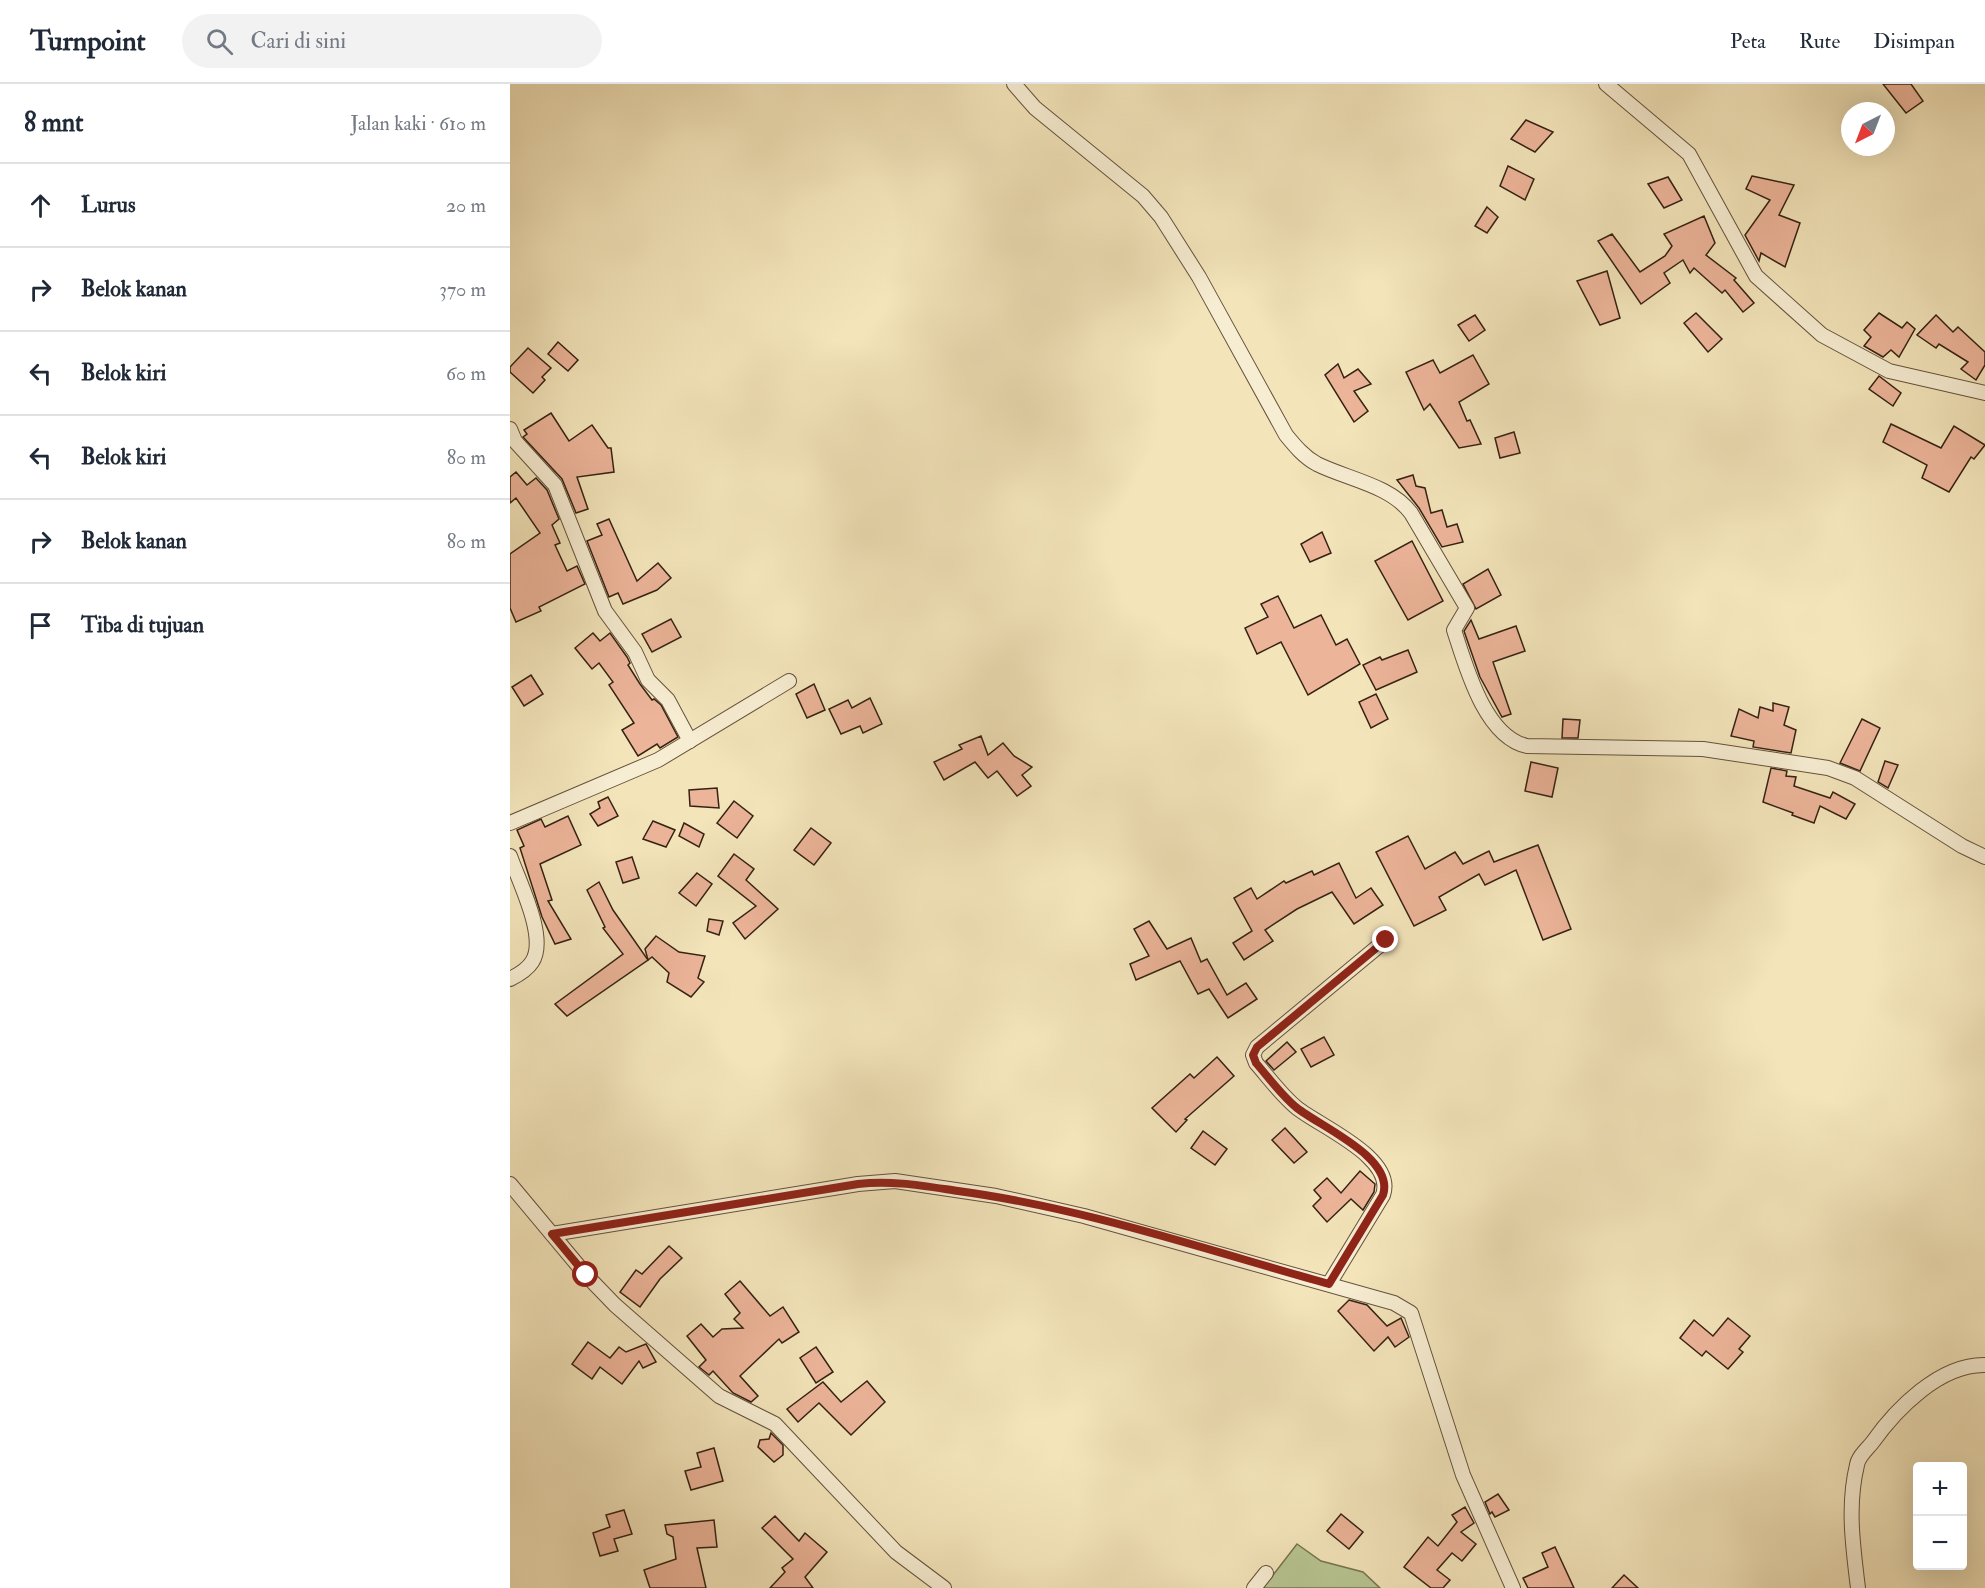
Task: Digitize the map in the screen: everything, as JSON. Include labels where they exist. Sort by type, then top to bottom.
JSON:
[{"type":"street","points":[[1014,84],[1035,108],[1143,196],[1161,217],[1199,277],[1286,435],[1296,447],[1316,463],[1401,501],[1412,513],[1467,608],[1454,630],[1486,711],[1504,736],[1514,743],[1527,746],[1702,749],[1828,768],[1855,778],[1962,846],[1985,857]]},
{"type":"street","points":[[1606,84],[1689,154],[1756,276],[1822,335],[1889,371],[1985,393]]},
{"type":"street","points":[[512,438],[551,478],[605,611],[635,652],[648,680],[668,700],[690,741]]},
{"type":"street","points":[[510,823],[650,763],[789,681]]},
{"type":"street","points":[[510,856],[535,926],[538,947],[532,962],[510,979]]},
{"type":"street","points":[[1329,1284],[1383,1195],[1385,1182],[1383,1173],[1370,1158],[1292,1104],[1256,1063],[1253,1055],[1257,1047],[1386,940]]},
{"type":"street","points":[[552,1234],[858,1184],[895,1181],[996,1196],[1084,1216],[1394,1302],[1411,1313],[1462,1475],[1513,1588]]},
{"type":"street","points":[[510,1184],[615,1305],[719,1396],[776,1424],[896,1552],[944,1588]]},
{"type":"street","points":[[1858,1588],[1850,1526],[1857,1463],[1880,1432],[1917,1393],[1942,1377],[1985,1365]]},
{"type":"street","points":[[1254,1588],[1266,1573]]},
{"type":"green space","points":[[1297,1544],[1321,1561],[1363,1572],[1380,1588],[1263,1588]]},
{"type":"building","points":[[1883,84],[1911,84],[1923,101],[1906,113]]},
{"type":"building","points":[[1526,120],[1553,132],[1535,152],[1511,139]]},
{"type":"building","points":[[1508,166],[1534,179],[1525,200],[1500,186]]},
{"type":"building","points":[[1752,176],[1794,185],[1779,215],[1800,223],[1785,267],[1761,253],[1759,261],[1745,235],[1770,200],[1746,189]]},
{"type":"building","points":[[1668,177],[1682,200],[1664,208],[1648,184]]},
{"type":"building","points":[[1487,207],[1498,217],[1487,233],[1475,226]]},
{"type":"building","points":[[1704,216],[1715,243],[1706,255],[1736,278],[1734,280],[1754,303],[1743,312],[1725,290],[1722,293],[1694,268],[1690,273],[1683,260],[1664,273],[1670,283],[1641,304],[1598,241],[1612,234],[1640,272],[1665,256],[1672,246],[1664,234]]},
{"type":"building","points":[[1607,271],[1620,318],[1600,325],[1577,281]]},
{"type":"building","points":[[1696,313],[1722,339],[1708,352],[1684,323]]},
{"type":"building","points":[[1879,313],[1902,328],[1907,322],[1915,329],[1899,357],[1891,350],[1883,357],[1864,346],[1871,337],[1864,330]]},
{"type":"building","points":[[1475,315],[1485,330],[1469,341],[1458,325]]},
{"type":"building","points":[[1936,315],[1953,332],[1958,327],[1985,352],[1985,365],[1976,380],[1961,369],[1968,362],[1939,344],[1936,348],[1917,335]]},
{"type":"building","points":[[558,342],[578,360],[568,371],[548,354]]},
{"type":"building","points":[[528,348],[551,368],[542,377],[545,380],[533,393],[510,372],[510,367]]},
{"type":"building","points":[[1473,355],[1489,384],[1459,402],[1481,444],[1459,448],[1430,404],[1424,410],[1406,372],[1433,360],[1440,373]]},
{"type":"building","points":[[1338,364],[1344,378],[1358,369],[1371,384],[1354,391],[1368,411],[1354,422],[1325,375]]},
{"type":"building","points":[[1879,376],[1901,393],[1893,406],[1869,389]]},
{"type":"building","points":[[551,413],[569,441],[592,425],[608,448],[611,448],[614,472],[577,477],[588,509],[576,513],[562,479],[523,437],[527,434],[524,430]]},
{"type":"building","points":[[1891,424],[1941,448],[1954,426],[1985,445],[1974,459],[1971,457],[1949,492],[1922,478],[1927,465],[1883,442]]},
{"type":"building","points":[[1514,432],[1520,453],[1500,458],[1495,438]]},
{"type":"building","points":[[516,472],[527,485],[536,478],[547,490],[559,519],[552,525],[560,543],[555,545],[567,571],[577,566],[585,584],[539,607],[541,611],[516,622],[510,608],[510,554],[540,533],[516,498],[510,503],[510,477]]},
{"type":"building","points":[[1413,475],[1416,486],[1425,488],[1431,513],[1442,510],[1447,527],[1457,524],[1463,542],[1442,547],[1419,508],[1397,480]]},
{"type":"building","points":[[609,519],[637,581],[658,563],[671,578],[657,590],[623,604],[618,593],[609,597],[587,541],[602,535],[597,524]]},
{"type":"building","points":[[1322,532],[1331,553],[1310,562],[1301,544]]},
{"type":"building","points":[[1412,541],[1443,601],[1408,620],[1375,561]]},
{"type":"building","points":[[1488,569],[1501,595],[1476,609],[1463,584]]},
{"type":"building","points":[[1278,596],[1294,628],[1321,615],[1336,645],[1347,639],[1360,664],[1308,695],[1281,642],[1257,654],[1245,628],[1268,617],[1261,604]]},
{"type":"building","points":[[671,619],[681,637],[652,652],[642,634]]},
{"type":"building","points":[[1471,620],[1479,639],[1516,626],[1525,651],[1493,662],[1511,714],[1502,717],[1480,677],[1464,631]]},
{"type":"building","points":[[593,633],[600,641],[610,633],[627,657],[630,663],[628,665],[640,684],[652,700],[654,699],[661,705],[678,737],[660,748],[657,744],[638,756],[622,730],[634,723],[609,685],[613,682],[599,663],[592,669],[575,648]]},
{"type":"building","points":[[1408,650],[1417,672],[1376,690],[1363,665],[1380,657],[1382,660]]},
{"type":"building","points":[[531,675],[543,694],[524,706],[512,687]]},
{"type":"building","points":[[814,684],[825,710],[807,718],[796,694]]},
{"type":"building","points":[[1376,694],[1388,719],[1371,728],[1359,702]]},
{"type":"building","points":[[870,698],[882,724],[863,733],[860,726],[841,734],[829,709],[848,700],[852,708]]},
{"type":"building","points":[[1773,703],[1789,707],[1784,725],[1796,730],[1791,753],[1753,747],[1754,741],[1731,736],[1739,709],[1758,718],[1760,707],[1773,711]]},
{"type":"building","points":[[1563,719],[1580,720],[1578,738],[1562,738]]},
{"type":"building","points":[[1862,719],[1880,728],[1860,771],[1840,763]]},
{"type":"building","points":[[981,736],[988,755],[1003,743],[1014,756],[1032,767],[1022,775],[1031,786],[1017,796],[997,771],[988,778],[975,762],[944,780],[934,762],[962,749],[959,745]]},
{"type":"building","points":[[1885,761],[1898,765],[1888,788],[1878,782]]},
{"type":"building","points":[[1531,762],[1558,768],[1552,797],[1525,791]]},
{"type":"building","points":[[1771,768],[1787,771],[1786,776],[1796,777],[1794,786],[1830,798],[1833,792],[1855,804],[1846,819],[1820,806],[1814,823],[1792,815],[1793,813],[1763,802]]},
{"type":"building","points":[[717,788],[719,808],[690,806],[689,790]]},
{"type":"building","points":[[608,797],[618,816],[598,826],[590,814],[600,808],[598,802]]},
{"type":"building","points":[[734,801],[753,816],[737,838],[717,823]]},
{"type":"building","points":[[568,816],[581,845],[540,864],[552,900],[548,901],[571,939],[555,944],[542,917],[520,848],[524,846],[517,830],[541,819],[545,827]]},
{"type":"building","points":[[653,821],[675,830],[666,847],[643,839]]},
{"type":"building","points":[[684,823],[704,834],[699,847],[679,836]]},
{"type":"building","points":[[811,828],[831,843],[814,865],[794,850]]},
{"type":"building","points":[[1408,836],[1425,869],[1455,852],[1463,864],[1489,851],[1494,862],[1538,845],[1571,929],[1543,940],[1516,870],[1485,885],[1479,874],[1439,897],[1446,910],[1414,926],[1376,852]]},
{"type":"building","points":[[734,854],[754,869],[746,880],[778,909],[745,939],[733,923],[756,906],[718,876]]},
{"type":"building","points":[[632,857],[639,878],[623,883],[616,862]]},
{"type":"building","points":[[1339,863],[1356,898],[1371,888],[1383,905],[1354,924],[1332,892],[1297,909],[1265,930],[1273,941],[1244,960],[1233,943],[1252,931],[1234,898],[1251,888],[1257,899],[1284,881],[1286,883],[1312,871],[1314,875]]},
{"type":"building","points":[[697,873],[712,884],[696,906],[679,893]]},
{"type":"building","points":[[599,882],[613,910],[648,960],[567,1016],[555,1004],[623,954],[603,928],[605,927],[587,890]]},
{"type":"building","points":[[709,919],[723,921],[719,935],[707,931]]},
{"type":"building","points":[[1149,921],[1167,949],[1191,938],[1201,962],[1207,959],[1227,995],[1246,983],[1257,999],[1228,1018],[1209,989],[1198,994],[1180,961],[1136,980],[1130,964],[1149,956],[1134,929]]},
{"type":"building","points":[[656,936],[679,952],[705,956],[698,978],[704,982],[691,997],[667,982],[669,973],[652,957],[648,960],[645,949]]},
{"type":"building","points":[[1324,1037],[1334,1055],[1311,1067],[1301,1049]]},
{"type":"building","points":[[1287,1042],[1296,1052],[1274,1070],[1266,1061]]},
{"type":"building","points":[[1217,1057],[1234,1076],[1185,1119],[1187,1120],[1176,1132],[1152,1108],[1190,1074],[1194,1078]]},
{"type":"building","points":[[1285,1128],[1307,1152],[1294,1163],[1272,1140]]},
{"type":"building","points":[[1203,1131],[1227,1149],[1215,1165],[1191,1148]]},
{"type":"building","points":[[1360,1171],[1375,1184],[1374,1192],[1363,1210],[1351,1199],[1327,1222],[1313,1206],[1321,1198],[1314,1190],[1327,1178],[1341,1193]]},
{"type":"building","points":[[669,1246],[682,1258],[660,1279],[640,1307],[620,1292],[636,1270],[642,1274]]},
{"type":"building","points":[[740,1281],[770,1316],[783,1307],[799,1332],[782,1343],[779,1339],[740,1376],[758,1396],[751,1402],[733,1393],[713,1371],[709,1375],[699,1367],[706,1360],[687,1336],[701,1324],[713,1337],[722,1329],[743,1328],[734,1319],[740,1313],[725,1294]]},
{"type":"building","points":[[1349,1300],[1367,1305],[1387,1326],[1401,1318],[1409,1337],[1395,1347],[1388,1337],[1374,1351],[1338,1311]]},
{"type":"building","points":[[1728,1318],[1750,1336],[1739,1349],[1743,1352],[1728,1369],[1706,1351],[1702,1356],[1680,1338],[1694,1320],[1713,1336]]},
{"type":"building","points":[[588,1342],[610,1358],[619,1347],[626,1352],[646,1344],[656,1362],[643,1368],[639,1361],[622,1384],[600,1367],[592,1379],[572,1364]]},
{"type":"building","points":[[816,1347],[833,1372],[816,1383],[800,1358]]},
{"type":"building","points":[[867,1381],[885,1402],[851,1435],[819,1403],[798,1422],[787,1409],[823,1382],[841,1402]]},
{"type":"building","points":[[771,1433],[783,1445],[783,1455],[774,1462],[758,1447],[760,1440],[769,1439]]},
{"type":"building","points":[[714,1448],[723,1481],[691,1490],[685,1471],[701,1467],[697,1453]]},
{"type":"building","points":[[1498,1494],[1509,1510],[1495,1517],[1492,1512],[1490,1514],[1485,1502]]},
{"type":"building","points":[[1465,1507],[1474,1523],[1461,1532],[1476,1544],[1462,1561],[1452,1553],[1437,1570],[1450,1580],[1443,1588],[1431,1588],[1404,1567],[1428,1537],[1438,1546],[1457,1522],[1452,1515]]},
{"type":"building","points":[[624,1510],[632,1534],[614,1539],[618,1551],[600,1556],[593,1533],[610,1527],[606,1515]]},
{"type":"building","points":[[1341,1514],[1363,1532],[1349,1549],[1327,1531]]},
{"type":"building","points":[[775,1516],[799,1541],[805,1533],[827,1552],[805,1577],[813,1588],[770,1588],[785,1572],[782,1568],[793,1559],[762,1528]]},
{"type":"building","points":[[714,1520],[717,1547],[697,1548],[706,1588],[650,1588],[644,1570],[676,1559],[673,1537],[667,1534],[665,1525]]},
{"type":"building","points":[[1555,1547],[1574,1588],[1528,1588],[1523,1578],[1548,1567],[1542,1553]]},
{"type":"building","points":[[1624,1575],[1638,1588],[1612,1588]]},
{"type":"route","points":[[586,1275],[552,1234],[858,1184],[895,1181],[996,1196],[1084,1216],[1329,1284],[1383,1195],[1385,1188],[1383,1173],[1370,1158],[1292,1104],[1256,1063],[1253,1055],[1257,1047],[1386,940]]}]
